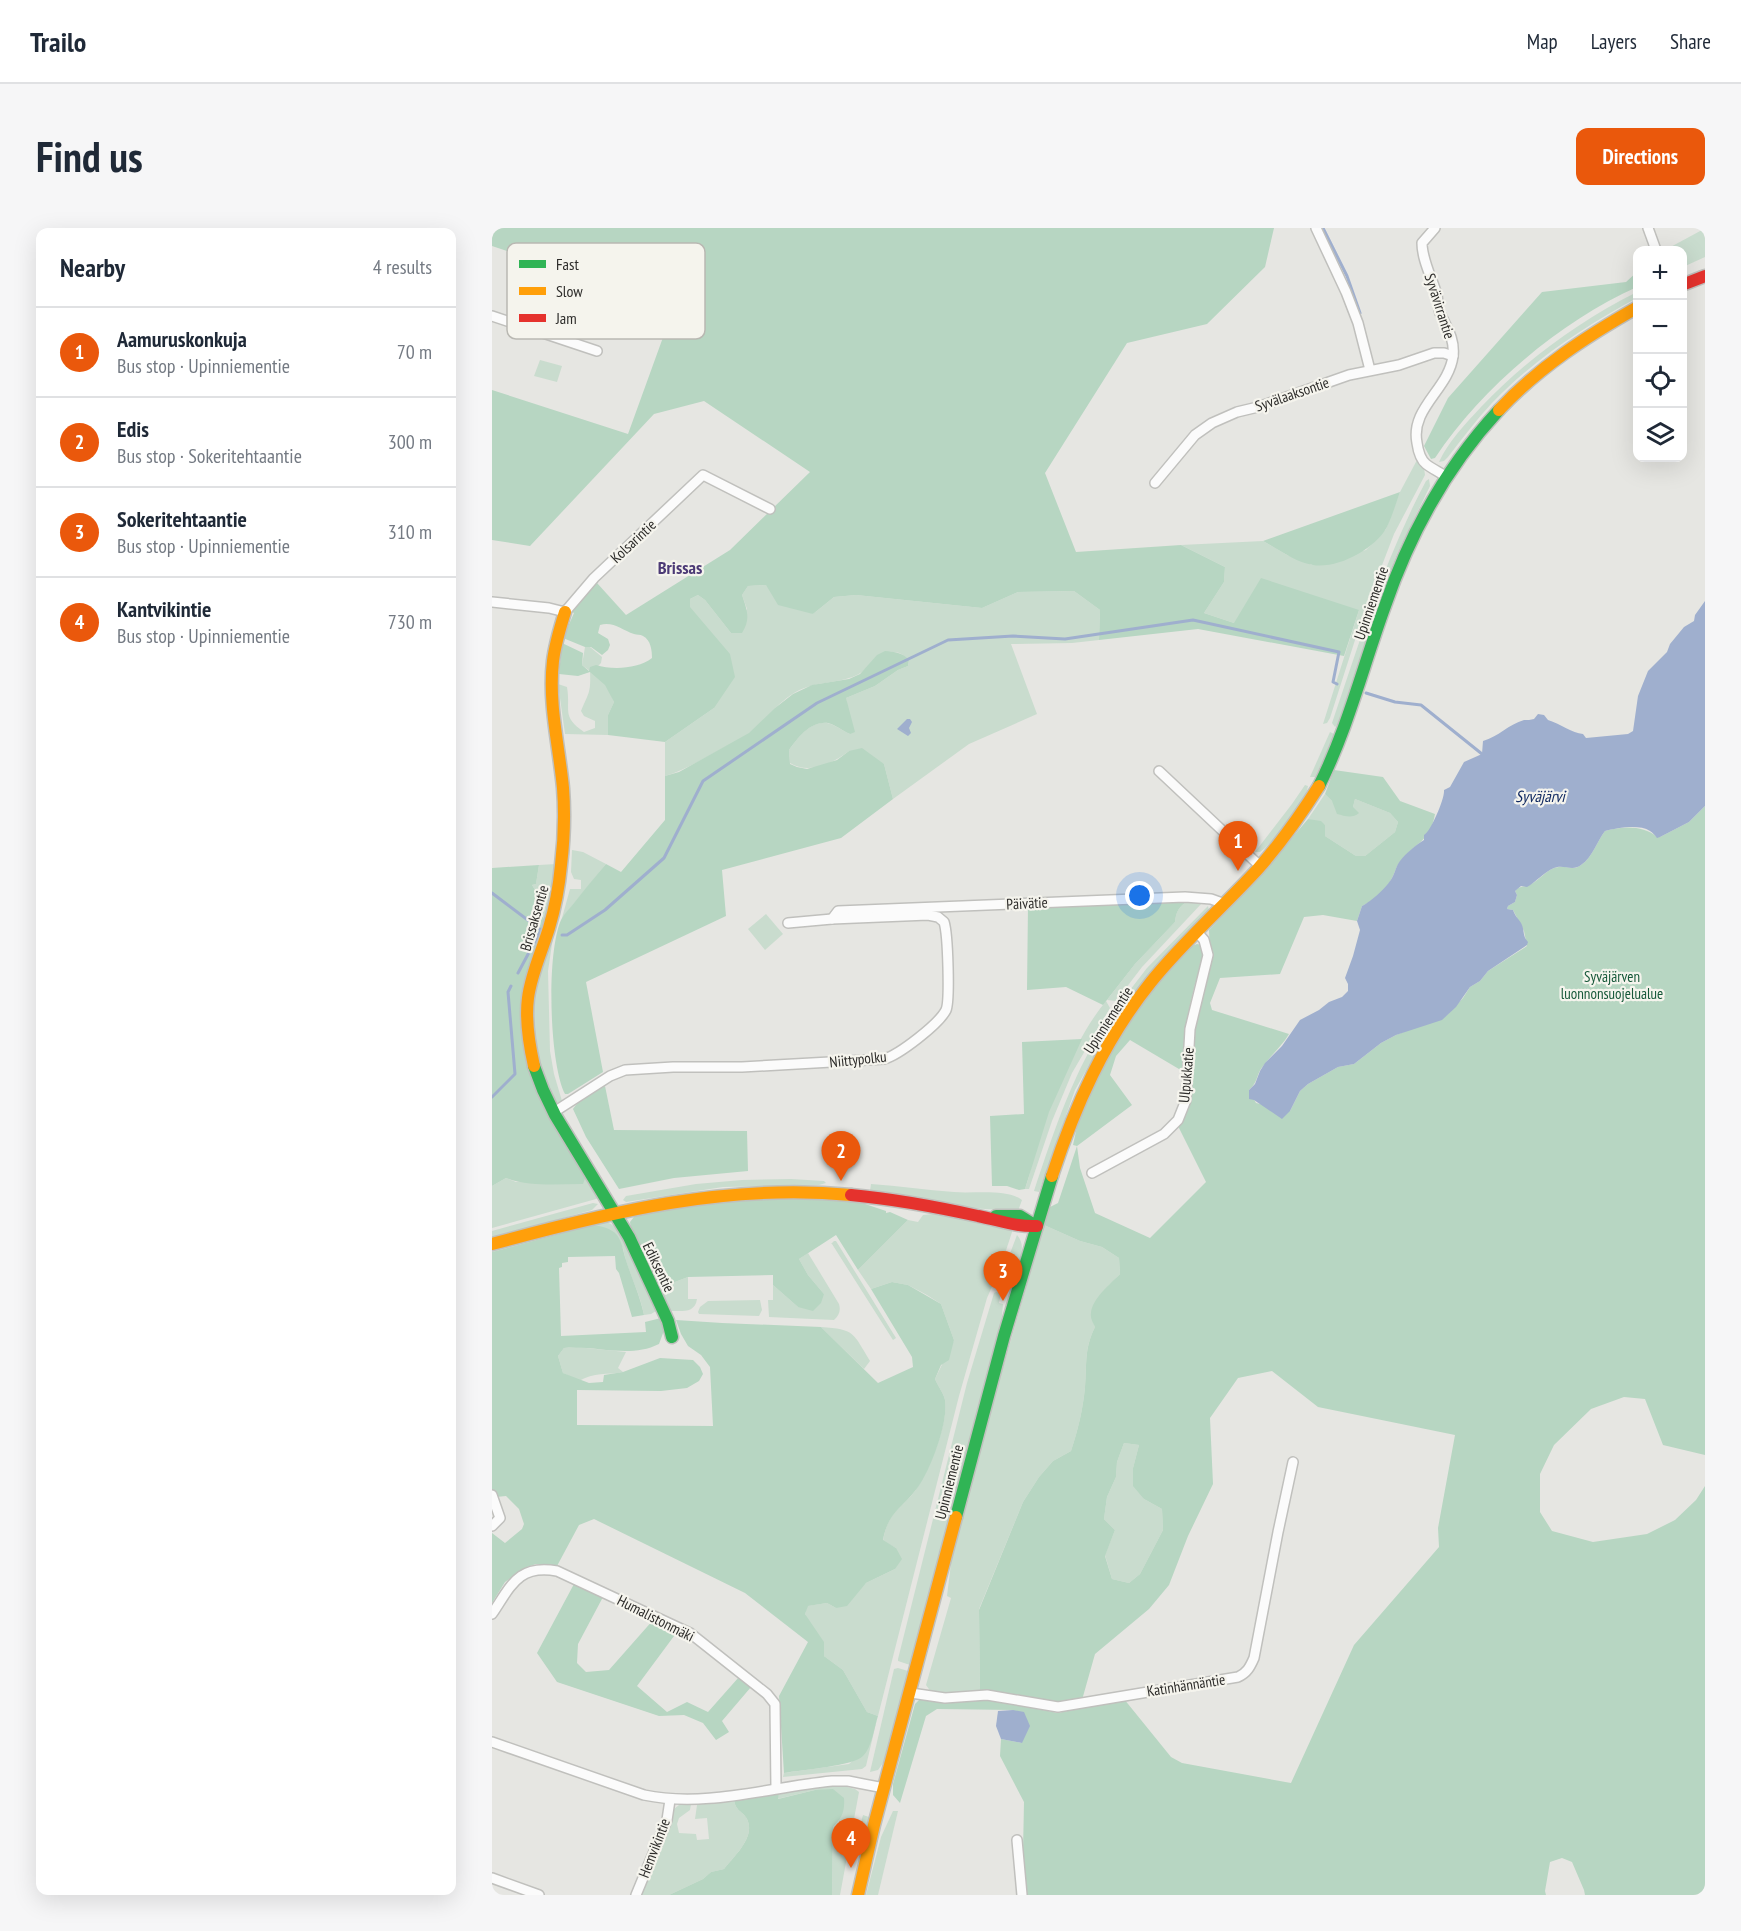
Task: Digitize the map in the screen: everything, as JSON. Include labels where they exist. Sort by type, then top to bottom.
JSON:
[{"type":"street","points":[[1316,228],[1358,323],[1370,370]]},
{"type":"street","name":"Syvävirrantie","points":[[1435,228],[1422,243],[1422,251],[1437,297],[1439,311],[1449,328],[1453,341],[1453,356],[1449,371],[1419,417],[1416,438],[1420,456],[1425,463],[1445,476]]},
{"type":"street","points":[[1648,228],[1655,246]]},
{"type":"street","points":[[1687,283],[1705,276]]},
{"type":"street","name":"Upinniementie","points":[[858,1895],[987,1395],[1061,1147],[1084,1090],[1113,1035],[1139,997],[1260,866],[1301,813],[1330,763],[1347,721],[1395,578],[1410,541],[1445,476],[1480,428],[1524,384],[1584,338],[1633,310]]},
{"type":"street","points":[[492,316],[507,321]]},
{"type":"street","points":[[561,339],[597,351]]},
{"type":"street","name":"Syvälaaksontie","points":[[1155,483],[1195,435],[1212,423],[1237,412],[1258,407],[1328,381],[1399,365],[1434,353],[1453,356]]},
{"type":"street","name":"Kolsarintie","points":[[565,612],[594,578],[703,475],[771,509]]},
{"type":"street","points":[[492,602],[565,612]]},
{"type":"street","name":"Brissaksentie","points":[[565,612],[558,630],[551,674],[552,703],[564,805],[562,859],[556,900],[529,988],[528,1038],[533,1065],[545,1095],[615,1211]]},
{"type":"street","points":[[1159,771],[1260,866]]},
{"type":"street","name":"Päivätie","points":[[832,919],[838,911],[1059,901],[1200,897],[1225,904]]},
{"type":"street","name":"Niittypolku","points":[[554,1112],[610,1076],[625,1070],[742,1067],[884,1059],[917,1039],[946,1009],[947,974],[944,922],[934,916],[832,919],[788,923]]},
{"type":"street","name":"Ulpukkatie","points":[[1092,1173],[1164,1134],[1172,1128],[1182,1114],[1186,1100],[1190,1029],[1208,955],[1204,940],[1197,932]]},
{"type":"street","points":[[492,1244],[615,1211],[716,1194],[796,1191],[867,1196],[982,1216],[1020,1216],[1037,1226]]},
{"type":"street","name":"Ediksentie","points":[[615,1211],[666,1314],[672,1337]]},
{"type":"street","name":"Katinhännäntie","points":[[911,1693],[945,1698],[987,1695],[1058,1707],[1244,1674],[1254,1658],[1293,1462]]},
{"type":"street","points":[[492,1495],[500,1518],[492,1526]]},
{"type":"street","name":"Humalistonmäki","points":[[492,1614],[513,1582],[527,1572],[542,1568],[557,1571],[690,1633],[767,1694],[776,1704],[776,1788]]},
{"type":"street","points":[[492,1742],[644,1795],[670,1800],[703,1799],[818,1782],[848,1781],[884,1788]]},
{"type":"street","name":"Hemvikintie","points":[[636,1895],[667,1820],[670,1800]]},
{"type":"street","points":[[1017,1840],[1022,1895]]},
{"type":"street","points":[[492,1878],[539,1895]]},
{"type":"green space","points":[[492,228],[1274,228],[1265,267],[1207,324],[1127,343],[1045,473],[1076,552],[1181,545],[1225,567],[1224,582],[1204,613],[1234,623],[1261,578],[1359,610],[1344,656],[1198,629],[1099,640],[1100,610],[1074,591],[1018,592],[982,608],[856,595],[834,597],[813,614],[778,605],[766,585],[748,586],[742,595],[747,610],[747,619],[742,633],[731,633],[705,600],[698,595],[690,599],[690,607],[730,654],[735,677],[714,708],[665,742],[608,735],[608,715],[614,702],[605,685],[590,672],[578,676],[559,674],[562,643],[583,653],[582,665],[589,671],[590,667],[596,665],[617,668],[646,662],[652,658],[651,649],[648,640],[643,636],[609,624],[600,625],[598,633],[608,639],[610,645],[602,655],[591,647],[585,647],[563,638],[574,613],[570,611],[576,602],[597,583],[626,615],[730,550],[810,472],[704,401],[654,414],[530,546],[492,540],[492,390],[628,434],[662,339],[705,339],[705,243],[507,243],[507,251],[492,246]]},
{"type":"green space","points":[[1705,230],[1705,257],[1687,265],[1687,246],[1672,246]]},
{"type":"green space","points":[[1633,276],[1633,289],[1580,318],[1525,359],[1499,382],[1475,407],[1435,458],[1431,459],[1424,446],[1448,398],[1542,292],[1626,282]]},
{"type":"green space","points":[[1633,294],[1633,300],[1579,332],[1525,372],[1486,409],[1448,457],[1439,462],[1463,426],[1516,373],[1554,343],[1615,303]]},
{"type":"green space","points":[[540,360],[562,366],[557,382],[534,376]]},
{"type":"green space","points":[[1417,460],[1424,468],[1425,475],[1394,534],[1364,612],[1330,718],[1327,723],[1323,724],[1359,610],[1234,623],[1204,613],[1224,582],[1225,567],[1181,545],[1263,541],[1287,555],[1312,565],[1366,550],[1386,529],[1400,492]]},
{"type":"green space","points":[[1429,479],[1430,486],[1397,554],[1381,595],[1340,722],[1335,727],[1332,723],[1386,570],[1411,510]]},
{"type":"green space","points":[[1400,492],[1389,523],[1381,535],[1365,550],[1344,561],[1313,565],[1293,558],[1263,541]]},
{"type":"green space","points":[[766,585],[813,614],[834,597],[856,595],[982,608],[1018,592],[1074,591],[1100,610],[1099,640],[1011,644],[1037,714],[969,744],[893,799],[884,764],[849,751],[829,763],[805,768],[790,763],[789,750],[805,731],[821,723],[830,724],[850,734],[846,698],[875,686],[908,666],[909,660],[895,652],[882,653],[877,656],[857,675],[799,690],[780,703],[745,737],[688,767],[665,776],[665,742],[714,708],[708,630],[689,607],[690,599],[698,595],[705,600],[731,633],[747,609],[742,595],[748,586]]},
{"type":"green space","points":[[585,647],[590,647],[602,657],[598,666],[614,702],[608,715],[608,735],[565,734],[558,684],[567,687],[568,712],[572,722],[584,732],[595,728],[595,721],[584,716],[581,711],[590,684],[590,671],[582,665]]},
{"type":"green space","points":[[885,651],[904,655],[909,660],[908,666],[875,686],[846,698],[855,732],[850,734],[828,723],[822,723],[805,731],[789,750],[790,764],[807,769],[837,760],[849,751],[862,748],[884,764],[893,799],[841,838],[722,870],[726,916],[586,982],[603,1072],[565,1094],[556,1058],[552,1006],[553,954],[563,916],[606,864],[621,872],[665,820],[665,776],[679,772],[749,733],[793,694],[812,685],[849,679],[860,674],[877,655]]},
{"type":"green space","points":[[1330,732],[1334,734],[1333,740],[1315,777],[1310,777]]},
{"type":"green space","name":"Syväjärven luonnonsuojelualue","points":[[1334,770],[1383,777],[1400,801],[1435,814],[1426,837],[1406,855],[1383,891],[1362,906],[1357,921],[1323,915],[1304,917],[1280,974],[1220,978],[1210,1003],[1212,1010],[1289,1034],[1261,1068],[1249,1090],[1256,1103],[1290,1111],[1300,1091],[1308,1084],[1338,1067],[1354,1064],[1381,1043],[1396,1035],[1447,1015],[1470,987],[1480,981],[1488,971],[1527,946],[1524,931],[1513,910],[1507,909],[1515,902],[1517,889],[1529,885],[1555,868],[1578,867],[1589,858],[1605,831],[1632,828],[1646,830],[1660,837],[1689,822],[1705,806],[1705,1455],[1663,1445],[1645,1399],[1624,1397],[1591,1409],[1554,1445],[1540,1474],[1540,1512],[1552,1531],[1593,1542],[1647,1534],[1675,1520],[1696,1500],[1705,1486],[1705,1895],[1585,1895],[1572,1862],[1562,1858],[1550,1862],[1546,1895],[1026,1895],[1023,1852],[1024,1802],[1000,1756],[1001,1739],[1022,1743],[1013,1710],[937,1709],[926,1716],[900,1803],[893,1795],[893,1784],[915,1704],[921,1698],[982,1698],[1058,1713],[1124,1699],[1171,1757],[1182,1763],[1291,1783],[1354,1645],[1439,1547],[1438,1528],[1455,1435],[1318,1407],[1272,1371],[1238,1378],[1210,1418],[1213,1484],[1188,1536],[1169,1585],[1149,1609],[1095,1654],[1082,1700],[1062,1704],[980,1693],[979,1610],[1023,1502],[1039,1477],[1053,1461],[1071,1451],[1083,1403],[1088,1350],[1095,1327],[1091,1317],[1092,1308],[1102,1292],[1120,1274],[1119,1258],[1102,1247],[1080,1241],[1044,1225],[1050,1207],[1058,1203],[1077,1146],[1080,1168],[1095,1213],[1150,1238],[1206,1182],[1178,1126],[1185,1114],[1191,1089],[1195,1025],[1210,954],[1209,930],[1257,879],[1308,819],[1321,821],[1325,825],[1325,836],[1356,856],[1365,856],[1395,832],[1398,822],[1390,813],[1355,799],[1353,807],[1359,813],[1351,816],[1337,814],[1332,801],[1325,794]],"holes":[[[1124,1443],[1139,1445],[1133,1468],[1133,1486],[1144,1499],[1162,1509],[1163,1530],[1140,1574],[1129,1583],[1112,1579],[1105,1556],[1115,1530],[1104,1519],[1107,1497],[1116,1477],[1117,1462]]]},
{"type":"green space","points":[[1305,785],[1308,786],[1306,794],[1290,820],[1264,849],[1255,852],[1292,804]]},
{"type":"green space","points":[[1325,794],[1332,801],[1353,807],[1355,799],[1390,813],[1398,822],[1395,832],[1365,856],[1356,856],[1325,836],[1325,825],[1308,819]]},
{"type":"green space","points":[[572,850],[583,852],[606,864],[562,918],[570,889],[581,889],[581,880],[574,879],[571,872]]},
{"type":"green space","points":[[556,864],[548,920],[543,918],[541,899],[532,885],[536,884],[539,865]]},
{"type":"green space","points":[[539,865],[536,884],[532,885],[541,899],[543,918],[548,920],[523,1034],[587,1173],[583,1184],[534,1184],[506,1178],[492,1186],[492,868]]},
{"type":"green space","points":[[564,891],[548,971],[550,1051],[562,1101],[556,1103],[543,1081],[533,1047],[532,997]]},
{"type":"green space","points":[[1188,901],[1202,903],[1142,967],[1116,1001],[1107,1000],[1135,964],[1175,922],[1178,910]]},
{"type":"green space","points":[[1188,901],[1178,910],[1175,922],[1135,964],[1103,1005],[1066,987],[1027,990],[1028,905]]},
{"type":"green space","points":[[1208,906],[1209,910],[1172,947],[1125,1004],[1120,1003],[1147,968]]},
{"type":"green space","points":[[766,914],[783,934],[765,950],[748,929]]},
{"type":"green space","points":[[1202,945],[1205,960],[1195,984],[1189,1010],[1184,1072],[1130,1040],[1116,1056],[1110,1075],[1132,1105],[1077,1146],[1073,1145],[1080,1113],[1103,1063],[1146,997],[1192,946]]},
{"type":"green space","points":[[1106,1001],[1110,1008],[1072,1073],[1052,1121],[1029,1189],[1025,1189],[1036,1148],[1056,1091],[1084,1034]]},
{"type":"green space","points":[[1114,1011],[1117,1015],[1075,1090],[1039,1192],[1034,1191],[1067,1098],[1088,1053]]},
{"type":"green space","points":[[1082,1039],[1049,1112],[1025,1189],[992,1186],[990,1116],[1024,1114],[1022,1042]]},
{"type":"green space","points":[[605,1086],[614,1130],[747,1131],[748,1171],[674,1178],[619,1189],[586,1137],[573,1109],[583,1098]]},
{"type":"green space","points":[[587,1173],[599,1197],[596,1199],[492,1228],[492,1186],[506,1178],[516,1182]]},
{"type":"green space","points":[[791,1179],[826,1183],[723,1187],[626,1202],[623,1200],[626,1196],[696,1184]]},
{"type":"green space","points":[[871,1184],[954,1192],[999,1193],[1022,1200],[1018,1211],[969,1208],[870,1191]]},
{"type":"green space","points":[[802,1196],[856,1201],[908,1220],[858,1270],[836,1235],[799,1259],[808,1275],[824,1294],[821,1303],[813,1311],[798,1307],[773,1285],[773,1275],[688,1277],[659,1288],[631,1229],[630,1222],[637,1213],[717,1199]]},
{"type":"green space","points":[[593,1203],[598,1204],[592,1210],[492,1238],[492,1231]]},
{"type":"green space","points":[[933,1214],[997,1224],[1012,1232],[987,1298],[959,1396],[878,1716],[867,1712],[843,1670],[824,1656],[805,1614],[807,1606],[827,1603],[836,1608],[866,1583],[895,1569],[896,1548],[883,1541],[885,1531],[891,1518],[920,1483],[941,1434],[945,1400],[935,1379],[954,1340],[941,1304],[908,1285],[892,1282],[871,1289],[858,1270],[908,1220],[918,1222],[923,1215]]},
{"type":"green space","points":[[599,1219],[611,1224],[619,1231],[656,1306],[656,1311],[651,1314],[644,1315],[623,1248],[592,1225],[492,1252],[492,1247]]},
{"type":"green space","points":[[592,1225],[609,1229],[619,1238],[644,1315],[632,1317],[616,1269],[615,1256],[568,1257],[568,1262],[562,1263],[562,1267],[559,1268],[561,1336],[646,1332],[645,1322],[661,1318],[666,1325],[659,1344],[636,1351],[564,1348],[558,1356],[563,1373],[589,1383],[603,1382],[604,1375],[623,1372],[660,1358],[693,1360],[703,1374],[699,1381],[687,1388],[661,1391],[577,1390],[577,1425],[713,1426],[710,1367],[701,1355],[688,1346],[676,1320],[821,1327],[878,1383],[913,1367],[912,1357],[871,1289],[892,1282],[908,1285],[941,1304],[954,1340],[949,1360],[941,1365],[935,1379],[945,1400],[941,1434],[926,1473],[915,1491],[891,1518],[883,1540],[896,1548],[902,1559],[895,1569],[866,1583],[847,1606],[836,1608],[827,1603],[808,1606],[805,1614],[824,1642],[824,1656],[843,1670],[867,1712],[878,1716],[869,1748],[858,1759],[838,1765],[784,1773],[779,1696],[808,1642],[745,1593],[594,1519],[579,1525],[557,1566],[536,1564],[527,1567],[505,1582],[492,1603],[492,1533],[505,1543],[522,1529],[524,1524],[519,1509],[506,1496],[496,1497],[492,1491],[492,1252]]},
{"type":"green space","points":[[1044,1225],[1080,1241],[1102,1247],[1119,1258],[1120,1274],[1098,1298],[1093,1312],[1095,1327],[1088,1349],[1083,1403],[1071,1451],[1053,1461],[1039,1477],[1023,1502],[979,1609],[980,1693],[950,1695],[931,1692],[926,1685],[951,1598],[947,1596],[952,1555],[968,1489]]},
{"type":"green space","points":[[1017,1235],[1022,1252],[1010,1282],[1005,1281],[1003,1288],[998,1285]]},
{"type":"green space","points":[[834,1241],[896,1338],[893,1340],[831,1244]]},
{"type":"green space","points":[[808,1253],[839,1304],[838,1315],[834,1320],[769,1317],[768,1300],[773,1300],[773,1285],[798,1307],[824,1294],[808,1275],[799,1259]]},
{"type":"green space","points":[[688,1277],[688,1299],[697,1299],[696,1304],[688,1310],[671,1311],[659,1288]]},
{"type":"green space","points":[[996,1292],[1001,1293],[999,1303],[1003,1304],[1001,1327],[910,1665],[898,1659],[967,1383]]},
{"type":"green space","points":[[760,1300],[762,1310],[759,1316],[699,1314],[698,1312],[700,1307],[708,1301]]},
{"type":"green space","points":[[821,1327],[841,1329],[852,1334],[870,1361],[864,1369]]},
{"type":"green space","points":[[564,1348],[626,1352],[618,1368],[623,1372],[595,1375],[579,1381],[563,1373],[558,1356]]},
{"type":"green space","points":[[1124,1443],[1139,1445],[1133,1468],[1144,1499],[1162,1509],[1163,1530],[1140,1574],[1129,1583],[1112,1579],[1105,1555],[1115,1530],[1104,1519],[1107,1497],[1116,1477],[1117,1462]]},
{"type":"green space","points":[[574,1584],[603,1597],[578,1644],[577,1663],[586,1672],[609,1670],[654,1619],[677,1632],[637,1686],[667,1712],[687,1702],[708,1712],[739,1677],[751,1687],[722,1721],[729,1732],[716,1740],[703,1723],[684,1715],[659,1716],[557,1682],[537,1653]]},
{"type":"green space","points":[[894,1669],[908,1671],[899,1714],[886,1759],[878,1770],[870,1772]]},
{"type":"green space","points":[[877,1719],[866,1766],[862,1769],[783,1777],[784,1773],[849,1764],[868,1747]]},
{"type":"green space","points":[[835,1784],[859,1792],[840,1895],[832,1895],[833,1827],[839,1821],[815,1790],[777,1799],[779,1791]]},
{"type":"green space","points":[[833,1789],[844,1798],[844,1803],[842,1814],[833,1827],[832,1895],[669,1895],[703,1879],[711,1872],[724,1869],[743,1846],[749,1833],[749,1826],[734,1800],[779,1791],[778,1799],[815,1790]]},
{"type":"green space","points":[[734,1800],[736,1807],[747,1819],[749,1833],[743,1846],[724,1869],[711,1872],[703,1879],[669,1895],[640,1895],[674,1809],[679,1805],[691,1804],[690,1810],[679,1818],[677,1824],[679,1833],[696,1834],[697,1840],[709,1839],[707,1818],[695,1819],[697,1805]]},
{"type":"green space","points":[[893,1811],[898,1811],[878,1895],[866,1895],[881,1837]]},
{"type":"green space","points":[[863,1815],[869,1817],[857,1852],[854,1852],[854,1847]]},
{"type":"water","name":"Syväjärvi","points":[[1705,601],[1705,806],[1689,822],[1657,838],[1650,831],[1634,827],[1605,831],[1589,858],[1578,867],[1554,868],[1527,887],[1521,886],[1515,891],[1517,895],[1515,902],[1507,909],[1513,910],[1521,923],[1527,945],[1488,971],[1480,981],[1470,987],[1456,1007],[1442,1020],[1396,1035],[1381,1043],[1354,1064],[1338,1067],[1308,1084],[1300,1091],[1290,1111],[1282,1119],[1249,1099],[1249,1090],[1255,1084],[1265,1063],[1282,1046],[1300,1020],[1329,1002],[1342,997],[1348,991],[1345,978],[1360,930],[1357,921],[1362,906],[1383,889],[1392,878],[1402,858],[1424,840],[1424,835],[1440,807],[1444,790],[1450,787],[1464,762],[1482,754],[1483,741],[1519,722],[1534,719],[1538,714],[1583,734],[1586,738],[1628,734],[1633,731],[1638,696],[1648,671],[1667,652],[1670,644],[1684,627],[1694,621],[1695,615]]},
{"type":"water","points":[[907,719],[912,722],[909,728],[911,733],[908,736],[897,729]]},
{"type":"water","points":[[998,1711],[1024,1712],[1030,1726],[1022,1743],[1001,1739],[996,1726]]},
{"type":"waterway","points":[[1323,228],[1347,276],[1360,313]]},
{"type":"waterway","points":[[562,935],[567,935],[605,910],[664,858],[703,781],[817,703],[948,640],[1013,636],[1065,639],[1193,620],[1339,652],[1333,682],[1337,684]]},
{"type":"waterway","points":[[1366,693],[1395,702],[1421,705],[1482,754]]},
{"type":"waterway","points":[[492,893],[541,930],[518,973]]},
{"type":"waterway","points":[[492,1097],[515,1074],[508,992],[511,986]]},
{"type":"traffic: fast","points":[[1319,786],[1347,719],[1406,552],[1447,477],[1499,410]]},
{"type":"traffic: fast","points":[[534,1066],[555,1115],[629,1237],[668,1321],[672,1337]]},
{"type":"traffic: fast","points":[[956,1517],[1004,1336],[1052,1176]]},
{"type":"traffic: fast","points":[[996,1216],[1020,1216],[1036,1226]]},
{"type":"traffic: slow","points":[[1499,410],[1514,394],[1564,353],[1633,310]]},
{"type":"traffic: slow","points":[[534,1066],[528,1032],[528,998],[555,905],[563,846],[563,788],[553,709],[552,677],[555,648],[565,612]]},
{"type":"traffic: slow","points":[[1052,1176],[1092,1074],[1134,1004],[1176,953],[1265,860],[1290,830],[1319,786]]},
{"type":"traffic: slow","points":[[492,1244],[581,1221],[670,1203],[760,1193],[805,1192],[851,1195]]},
{"type":"traffic: slow","points":[[858,1895],[874,1825],[956,1517]]},
{"type":"traffic: jam","points":[[1687,283],[1705,276]]},
{"type":"traffic: jam","points":[[851,1195],[1037,1226]]},
{"type":"place","name":"Aamuruskonkuja","points":[[1238,871]]},
{"type":"place","name":"Edis","points":[[841,1181]]},
{"type":"place","name":"Sokeritehtaantie","points":[[1003,1301]]},
{"type":"place","name":"Kantvikintie","points":[[851,1868]]},
{"type":"district","name":"Brissas","points":[[680,567]]}]
